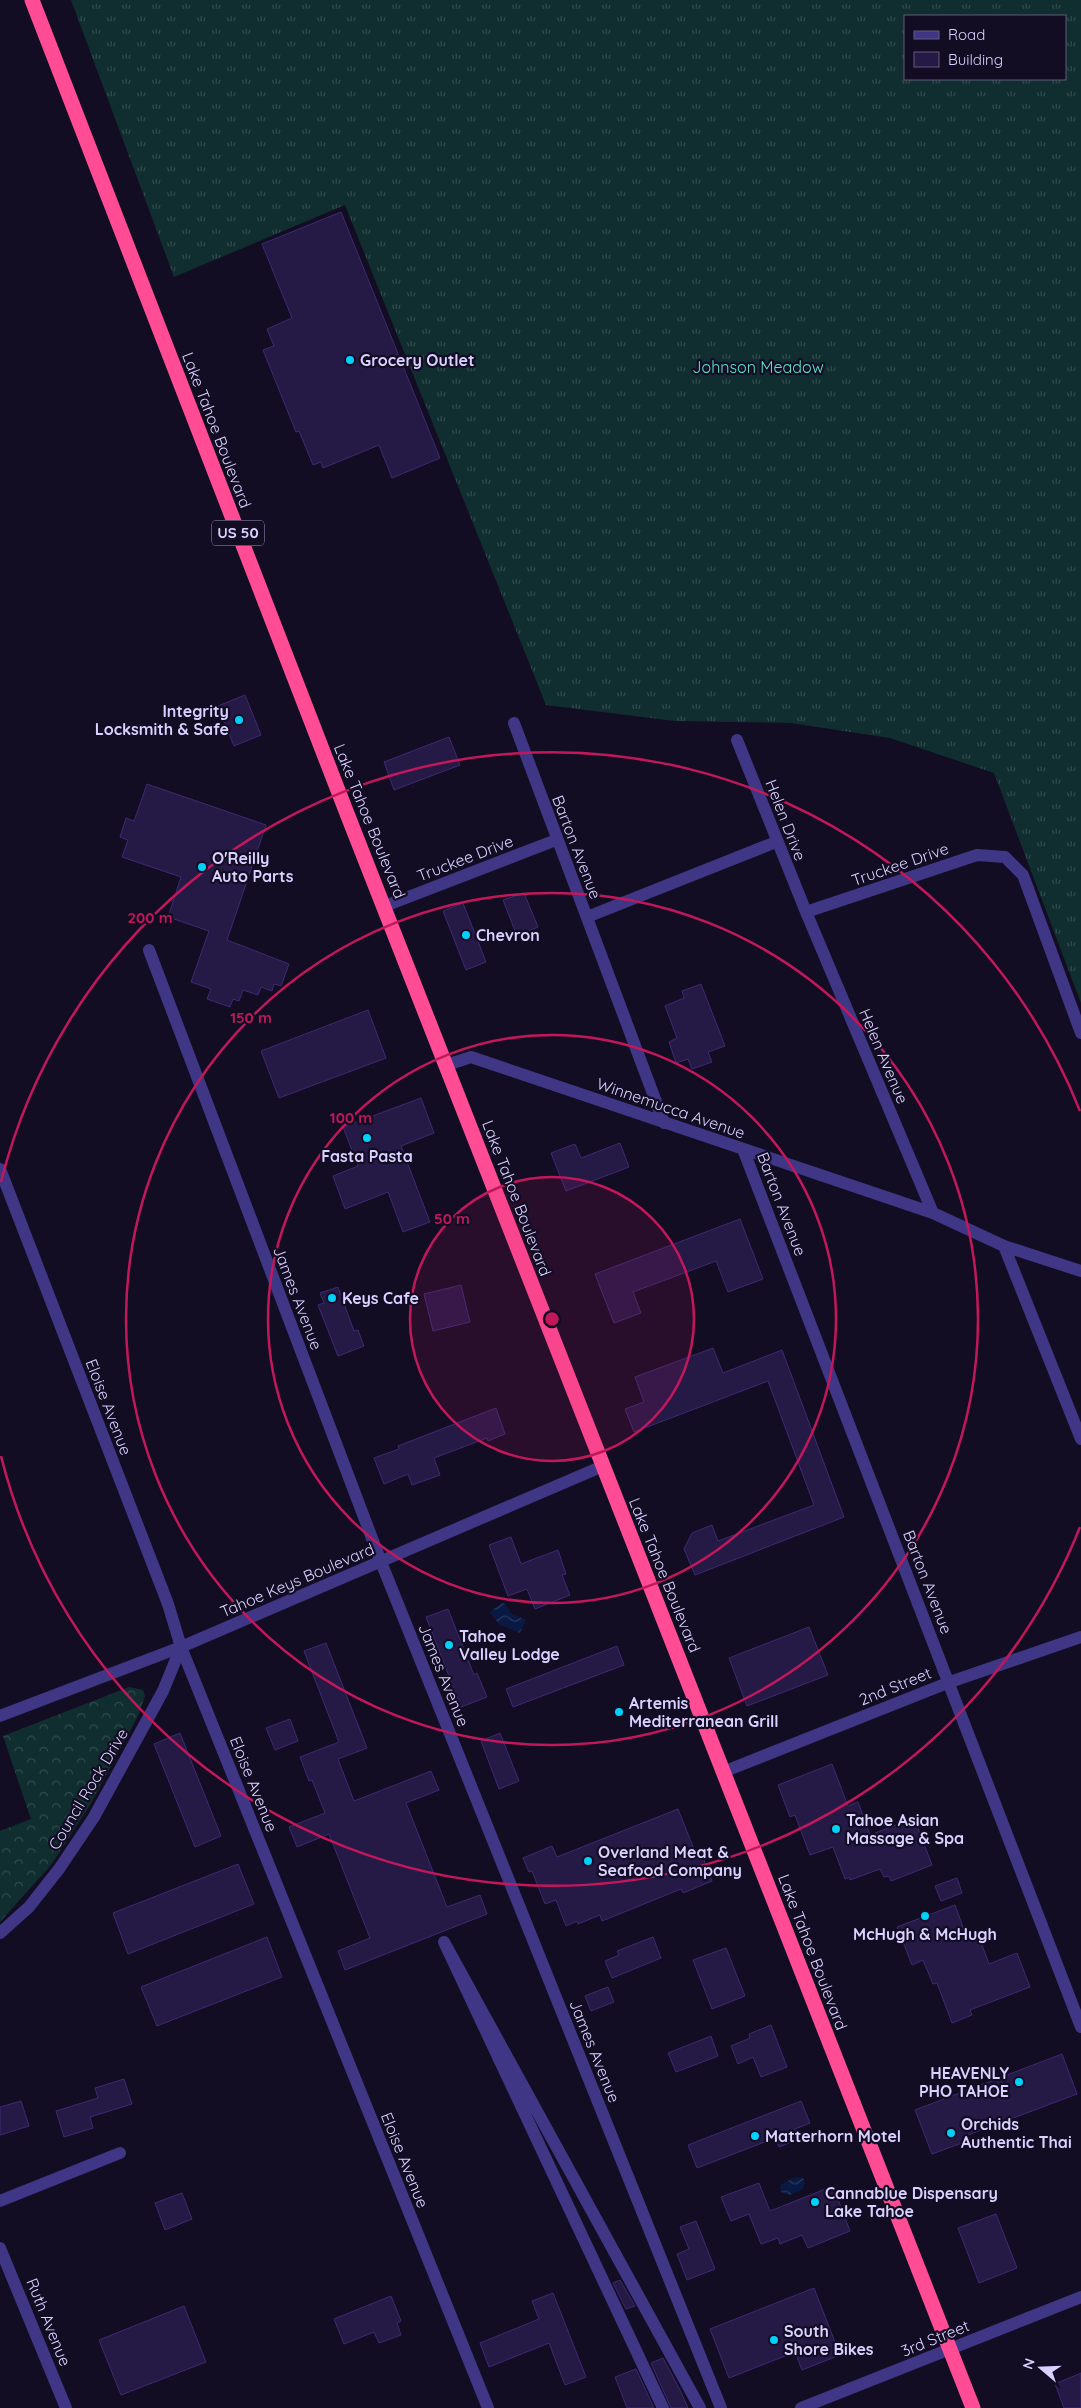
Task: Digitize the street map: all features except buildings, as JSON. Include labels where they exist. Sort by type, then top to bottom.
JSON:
[{"type":"highway","name":"Lake Tahoe Boulevard","points":[[32,0],[603,1466],[973,2408]]},
{"type":"street","name":"Barton Avenue","points":[[514,723],[556,840],[587,917],[664,1123]]},
{"type":"street","name":"Helen Drive","points":[[738,740],[776,842],[806,912]]},
{"type":"street","name":"Truckee Drive","points":[[385,906],[556,840]]},
{"type":"street","points":[[587,917],[776,842]]},
{"type":"street","name":"Truckee Drive","points":[[806,912],[977,855],[1005,857],[1023,874],[1081,1033]]},
{"type":"street","name":"Helen Avenue","points":[[806,912],[933,1213]]},
{"type":"street","name":"James Avenue","points":[[149,950],[381,1562],[721,2408]]},
{"type":"street","name":"Winnemucca Avenue","points":[[447,1064],[472,1057],[933,1213],[1004,1246],[1081,1271]]},
{"type":"street","name":"Barton Avenue","points":[[743,1149],[950,1682],[1081,2027]]},
{"type":"street","name":"Eloise Avenue","points":[[0,1170],[164,1595],[181,1647],[488,2408]]},
{"type":"street","points":[[1004,1246],[1081,1439]]},
{"type":"street","name":"Tahoe Keys Boulevard","points":[[0,1716],[181,1647],[603,1466]]},
{"type":"street","name":"2nd Street","points":[[723,1772],[950,1682],[1081,1637]]},
{"type":"street","name":"Council Rock Drive","points":[[0,1933],[35,1900],[94,1818],[163,1691],[181,1647]]},
{"type":"street","points":[[663,2408],[444,1942],[700,2408]]},
{"type":"street","points":[[0,2202],[120,2153]]},
{"type":"street","name":"Ruth Avenue","points":[[0,2248],[66,2408]]},
{"type":"street","name":"3rd Street","points":[[801,2408],[1081,2297]]},
{"type":"green space","name":"Johnson Meadow","points":[[71,0],[1081,0],[1081,1003],[994,773],[890,738],[791,723],[675,721],[546,705],[345,205],[174,277]]},
{"type":"green space","points":[[129,1687],[143,1690],[145,1696],[139,1714],[90,1805],[51,1865],[0,1922],[0,1831],[31,1819],[3,1736]]},
{"type":"water","points":[[503,1602],[512,1614],[526,1620],[520,1633],[499,1624],[490,1612]]},
{"type":"water","points":[[795,2177],[803,2178],[805,2181],[803,2189],[790,2195],[781,2192],[780,2185]]},
{"type":"place","name":"Grocery Outlet","points":[[350,360]]},
{"type":"place","name":"Integrity Locksmith & Safe","points":[[239,720]]},
{"type":"place","name":"O'Reilly Auto Parts","points":[[202,867]]},
{"type":"place","name":"Chevron","points":[[466,935]]},
{"type":"place","name":"Fasta Pasta","points":[[367,1138]]},
{"type":"place","name":"Keys Cafe","points":[[332,1298]]},
{"type":"place","name":"Tahoe Valley Lodge","points":[[449,1645]]},
{"type":"place","name":"Artemis Mediterranean Grill","points":[[619,1712]]},
{"type":"place","name":"Tahoe Asian Massage & Spa","points":[[836,1829]]},
{"type":"place","name":"Overland Meat & Seafood Company","points":[[588,1861]]},
{"type":"place","name":"McHugh & McHugh","points":[[925,1916]]},
{"type":"place","name":"HEAVENLY PHO TAHOE","points":[[1019,2082]]},
{"type":"place","name":"Orchids Authentic Thai","points":[[951,2133]]},
{"type":"place","name":"Matterhorn Motel","points":[[755,2136]]},
{"type":"place","name":"Cannablue Dispensary Lake Tahoe","points":[[815,2202]]},
{"type":"place","name":"South Shore Bikes","points":[[774,2340]]}]
